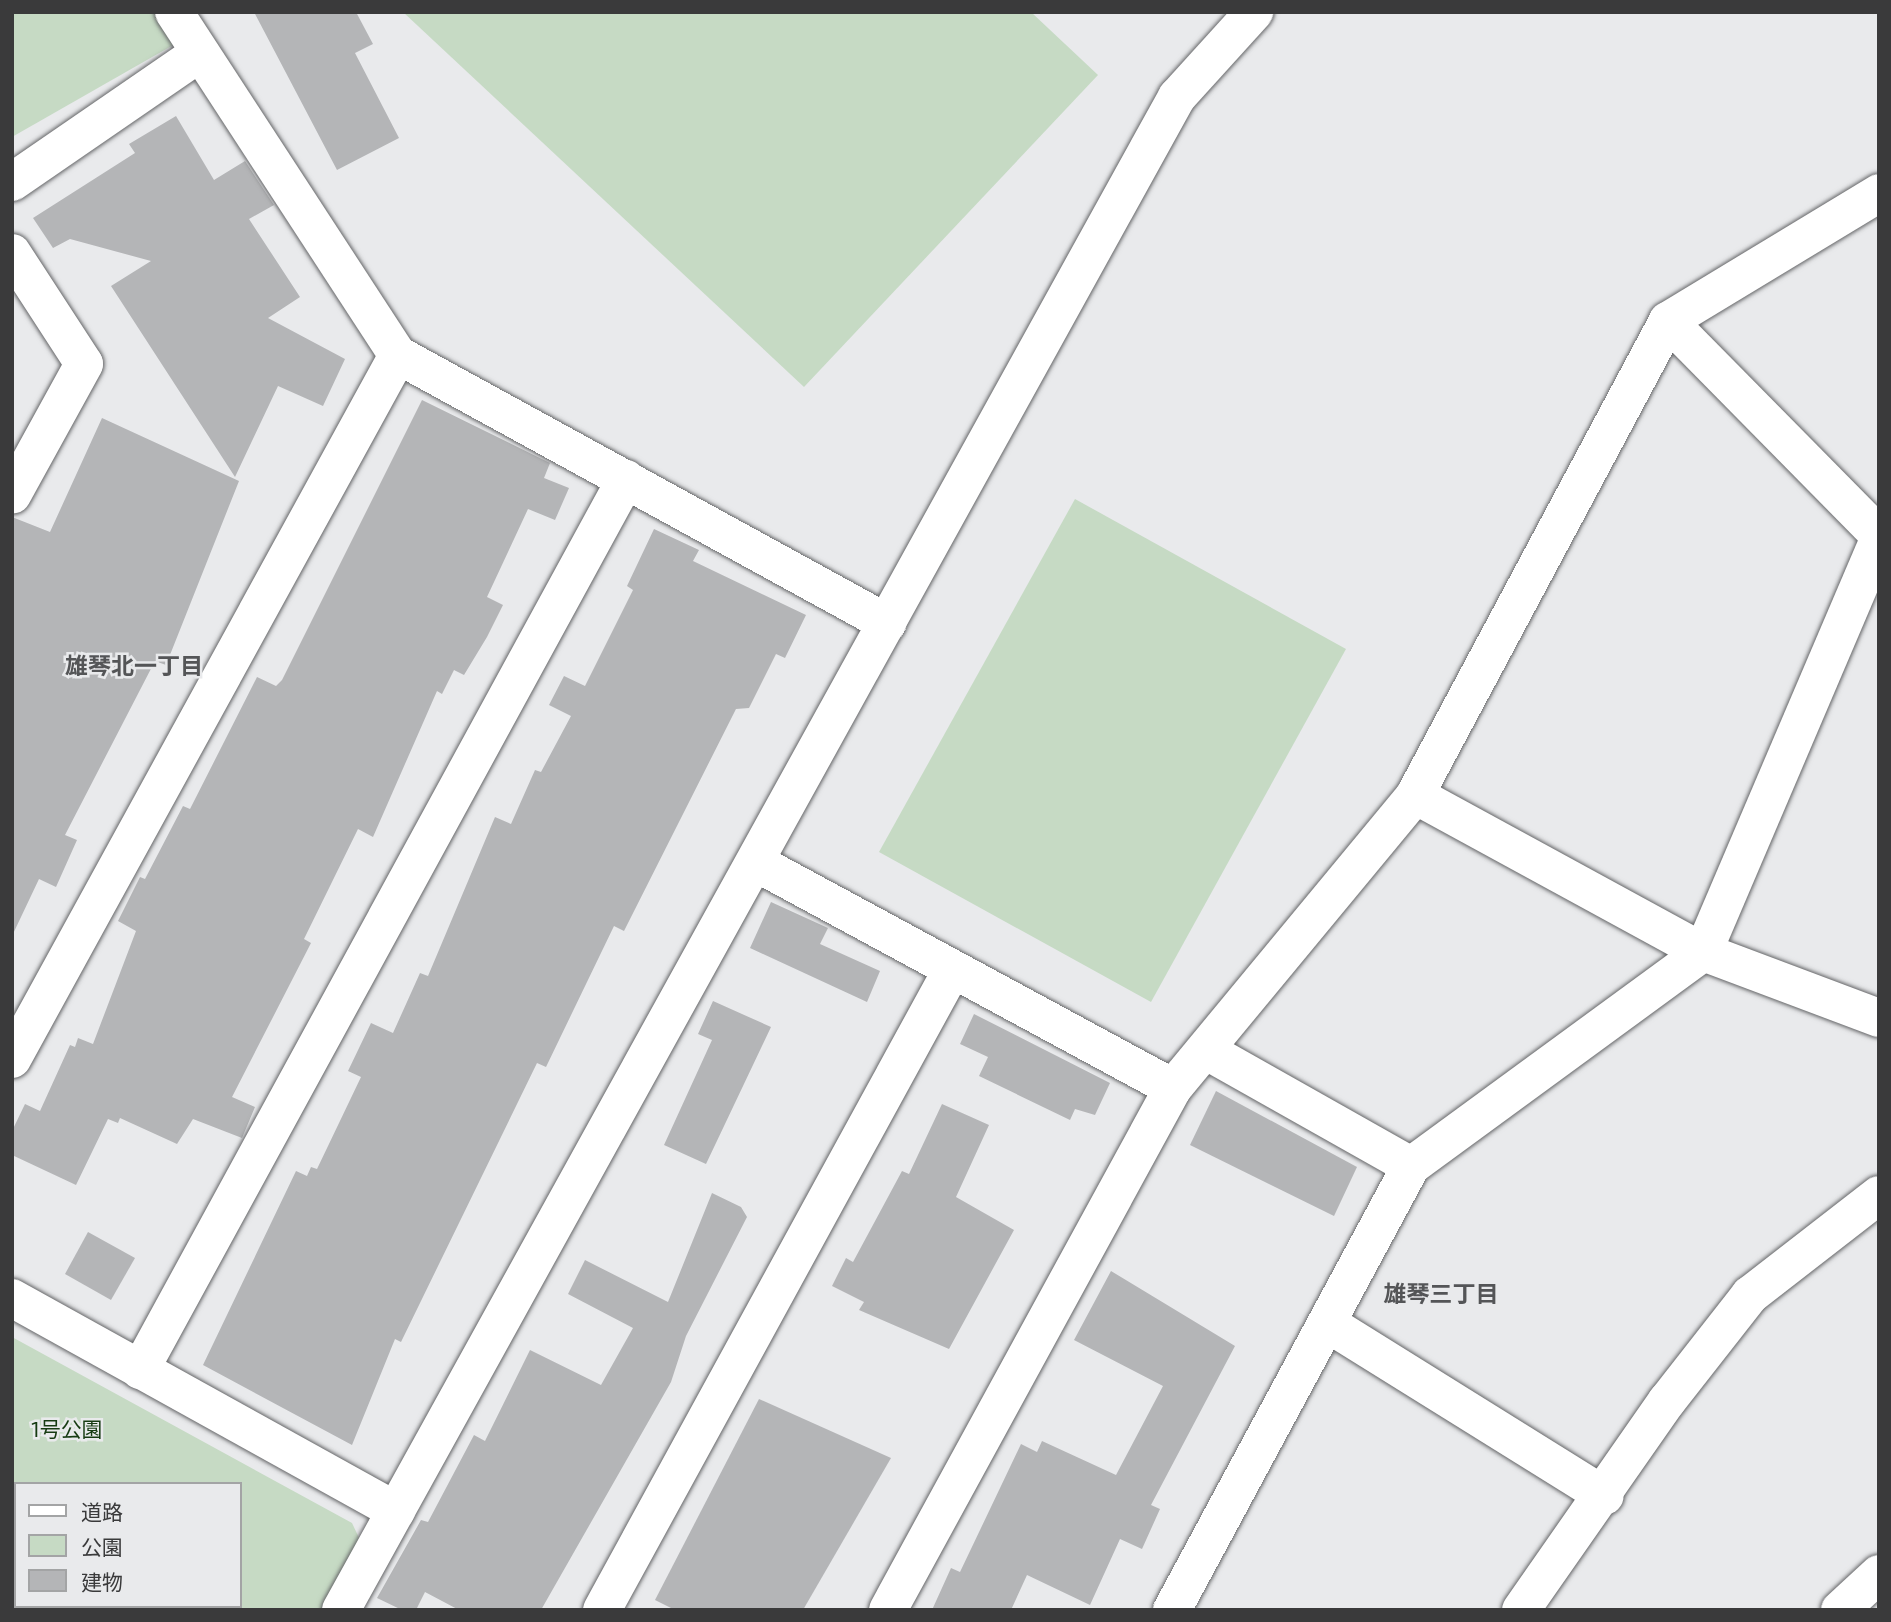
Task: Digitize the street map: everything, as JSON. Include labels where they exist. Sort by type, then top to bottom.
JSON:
[{"type":"street","points":[[174,12],[398,355],[887,623]]},
{"type":"street","points":[[341,1610],[1177,97],[1254,12]]},
{"type":"street","points":[[12,182],[200,53]]},
{"type":"street","points":[[888,1610],[1173,1088],[1207,1051],[1415,796],[1668,321],[1879,193]]},
{"type":"street","points":[[12,253],[84,365],[12,495]]},
{"type":"street","points":[[1172,1610],[1411,1166],[1703,952],[1879,537],[1668,321]]},
{"type":"street","points":[[12,1059],[398,355]]},
{"type":"street","points":[[141,1370],[626,479]]},
{"type":"street","points":[[1415,796],[1703,952],[1879,1018]]},
{"type":"street","points":[[755,862],[1173,1088]]},
{"type":"street","points":[[601,1610],[952,970]]},
{"type":"street","points":[[1207,1051],[1411,1166]]},
{"type":"street","points":[[1521,1610],[1605,1496],[1667,1401],[1750,1295],[1879,1195]]},
{"type":"street","points":[[12,1298],[396,1511]]},
{"type":"street","points":[[1327,1323],[1605,1496]]},
{"type":"street","points":[[1840,1610],[1879,1574]]},
{"type":"green space","points":[[12,12],[153,12],[175,44],[12,137]]},
{"type":"green space","points":[[403,12],[1031,12],[1098,75],[804,387]]},
{"type":"green space","points":[[1075,499],[1346,649],[1151,1002],[879,852]]},
{"type":"green space","name":"1号公園","points":[[12,1337],[352,1523],[361,1542],[323,1610],[12,1610]]},
{"type":"building","points":[[254,12],[356,12],[373,44],[355,53],[399,138],[337,170]]},
{"type":"building","points":[[176,116],[214,180],[245,161],[274,205],[249,219],[300,297],[268,318],[345,359],[323,406],[278,386],[235,477],[111,286],[151,261],[70,239],[53,248],[33,218],[135,153],[129,144]]},
{"type":"building","points":[[422,400],[550,463],[544,478],[569,488],[555,520],[528,509],[487,597],[503,605],[487,637],[464,675],[454,670],[442,694],[437,691],[373,837],[358,829],[304,939],[311,943],[232,1097],[255,1107],[242,1138],[193,1119],[177,1144],[120,1118],[118,1123],[108,1119],[76,1185],[12,1155],[12,1131],[25,1104],[40,1111],[70,1045],[75,1047],[78,1038],[93,1044],[136,931],[118,921],[140,877],[145,879],[183,806],[190,809],[257,677],[276,686],[282,680]]},
{"type":"building","points":[[102,418],[239,481],[166,665],[155,661],[65,835],[77,840],[56,887],[39,879],[12,936],[12,517],[50,532]]},
{"type":"building","points":[[654,529],[699,550],[693,561],[806,615],[785,658],[776,654],[749,708],[736,709],[624,931],[614,926],[546,1067],[537,1063],[401,1342],[395,1339],[352,1445],[203,1365],[296,1171],[307,1176],[311,1167],[317,1169],[361,1077],[348,1071],[371,1023],[393,1033],[420,973],[428,976],[495,817],[511,824],[535,770],[541,772],[571,716],[549,705],[564,676],[585,686],[633,590],[627,586]]},
{"type":"building","points":[[771,902],[828,928],[820,944],[880,971],[867,1002],[750,948]]},
{"type":"building","points":[[713,1001],[771,1027],[706,1164],[664,1145],[712,1040],[698,1034]]},
{"type":"building","points":[[974,1014],[1110,1083],[1095,1115],[1075,1109],[1070,1120],[979,1076],[988,1057],[960,1044]]},
{"type":"building","points":[[1216,1091],[1357,1167],[1334,1216],[1190,1145]]},
{"type":"building","points":[[942,1104],[989,1125],[956,1197],[1014,1230],[949,1349],[859,1310],[864,1302],[832,1286],[846,1258],[853,1262],[902,1171],[909,1174]]},
{"type":"building","points":[[712,1193],[741,1207],[747,1217],[686,1336],[671,1382],[541,1610],[459,1610],[425,1592],[416,1610],[402,1610],[377,1598],[421,1520],[428,1522],[474,1435],[485,1441],[530,1350],[601,1385],[633,1328],[568,1294],[585,1260],[668,1302]]},
{"type":"building","points":[[88,1232],[135,1258],[111,1300],[65,1274]]},
{"type":"building","points":[[1111,1271],[1235,1346],[1151,1505],[1160,1509],[1142,1549],[1120,1539],[1090,1605],[1027,1575],[1011,1610],[932,1610],[951,1568],[960,1572],[1021,1444],[1037,1452],[1042,1441],[1116,1475],[1163,1386],[1074,1340]]},
{"type":"building","points":[[759,1399],[891,1458],[803,1610],[675,1610],[655,1600]]},
{"type":"district","name":"雄琴北一丁目","points":[[134,665]]},
{"type":"district","name":"雄琴三丁目","points":[[1441,1293]]}]
